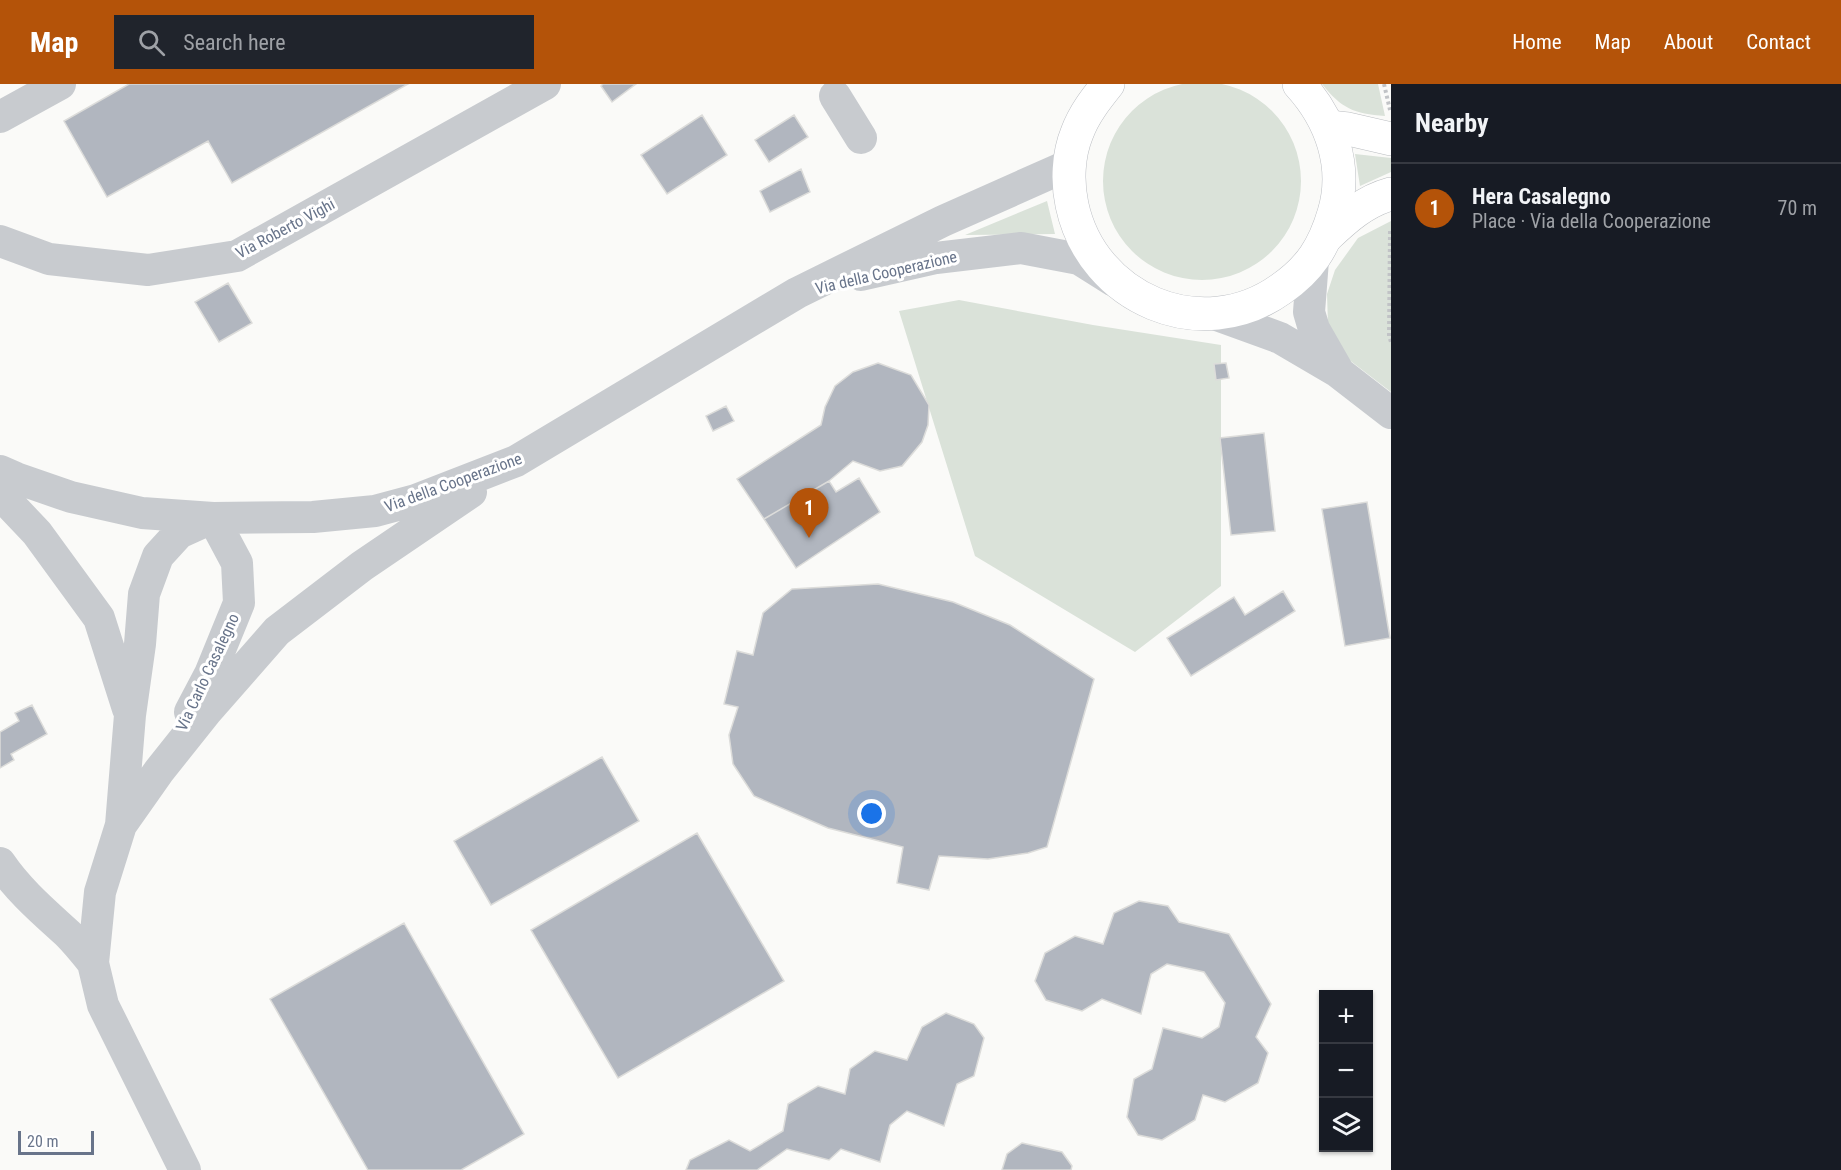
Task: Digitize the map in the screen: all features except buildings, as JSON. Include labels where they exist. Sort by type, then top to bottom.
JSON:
[{"type":"main road","points":[[1108,84],[1091,105],[1076,134],[1070,165],[1070,193],[1075,219],[1086,244],[1101,266],[1120,285],[1143,299],[1166,308],[1190,314],[1214,314],[1243,309],[1270,297],[1293,281],[1350,214],[1377,198],[1391,194]]},
{"type":"main road","points":[[1299,84],[1314,100],[1329,127],[1339,163],[1338,200],[1320,248]]},
{"type":"main road","points":[[1329,127],[1391,139]]},
{"type":"street","points":[[0,117],[60,84]]},
{"type":"street","name":"Via Roberto Vighi","points":[[0,241],[49,259],[148,270],[237,256],[545,84]]},
{"type":"street","points":[[840,93],[864,133]]},
{"type":"street","name":"Via della Cooperazione","points":[[0,471],[71,497],[142,513],[213,518],[313,517],[375,511],[416,500],[516,461],[797,293],[943,221],[1070,165]]},
{"type":"street","name":"Via della Cooperazione","points":[[797,293],[861,275],[936,258],[1021,248],[1079,259],[1143,299]]},
{"type":"street","points":[[1320,248],[1309,312],[1314,329],[1338,372]]},
{"type":"street","points":[[1214,314],[1280,338],[1338,372],[1391,413]]},
{"type":"street","name":"Via Carlo Casalegno","points":[[121,825],[159,771],[206,712],[277,631],[362,566],[516,461]]},
{"type":"street","name":"Via Carlo Casalegno","points":[[0,494],[37,533],[99,618],[130,715]]},
{"type":"street","name":"Via Carlo Casalegno","points":[[159,771],[210,674],[239,603],[237,563],[213,518],[179,533],[158,556],[144,594],[130,715],[121,825],[100,892],[93,963],[103,1005],[185,1170]]},
{"type":"street","points":[[0,863],[11,879],[70,936],[93,963]]},
{"type":"path","points":[[1384,84],[1391,114]]},
{"type":"path","points":[[1390,231],[1389,336],[1391,342]]},
{"type":"shaded area","points":[[1202,82],[1221,84],[1240,90],[1257,99],[1272,111],[1284,126],[1293,143],[1299,162],[1301,181],[1299,200],[1293,219],[1284,236],[1272,251],[1257,263],[1240,272],[1221,278],[1202,280],[1183,278],[1164,272],[1147,263],[1132,251],[1120,236],[1111,219],[1105,200],[1103,181],[1105,162],[1111,143],[1120,126],[1132,111],[1147,99],[1164,90],[1183,84]]},
{"type":"shaded area","points":[[1322,84],[1378,84],[1385,116],[1365,114],[1349,108],[1336,99]]},
{"type":"shaded area","points":[[1355,154],[1391,158],[1391,172],[1360,186]]},
{"type":"shaded area","points":[[1047,201],[1055,234],[965,235]]},
{"type":"shaded area","points":[[1391,221],[1391,392],[1348,359],[1328,325],[1327,294],[1335,270],[1358,238]]},
{"type":"shaded area","points":[[959,300],[1093,325],[1221,345],[1221,586],[1135,652],[975,556],[899,311]]},
{"type":"place","name":"Hera Casalegno","points":[[809,538]]}]
